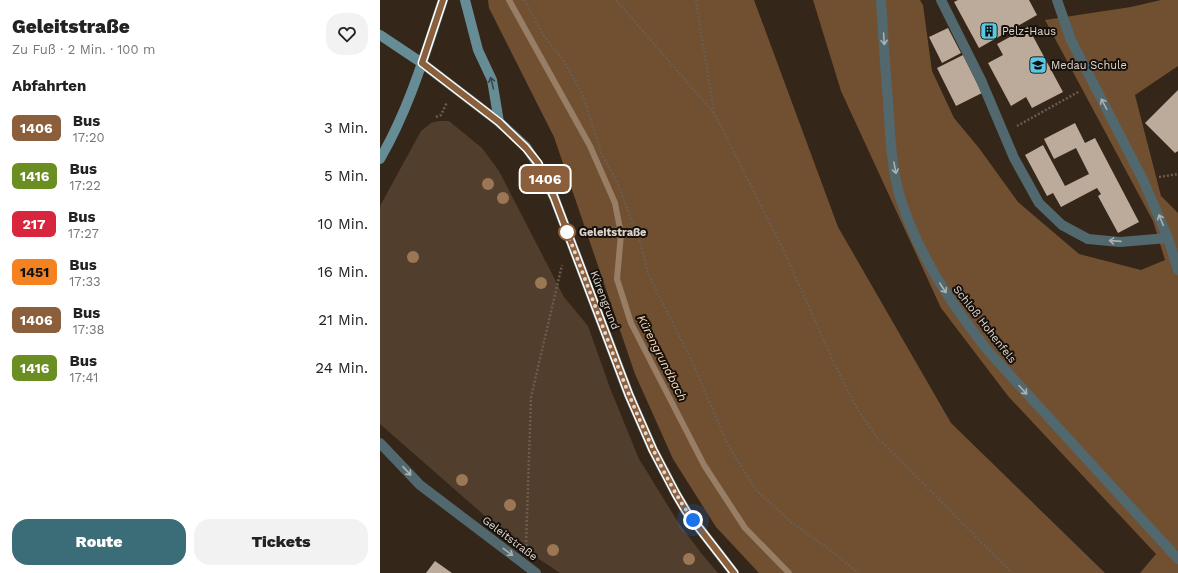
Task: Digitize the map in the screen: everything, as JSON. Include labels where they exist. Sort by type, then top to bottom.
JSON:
[{"type":"main road","points":[[380,159],[400,121],[422,63],[443,0]]},
{"type":"main road","points":[[465,0],[478,50],[492,80],[499,122]]},
{"type":"main road","name":"Kürengrund","points":[[380,34],[422,63],[499,122],[526,148],[538,163],[554,197],[629,395],[653,450],[686,511],[734,573]]},
{"type":"street","name":"Schloß Hohenfels","points":[[881,0],[890,148],[900,196],[915,234],[936,279],[962,317],[989,352],[1178,559]]},
{"type":"street","points":[[941,0],[981,80],[1014,158],[1040,203],[1062,225],[1088,239],[1120,242],[1168,238]]},
{"type":"street","points":[[1057,0],[1071,40],[1143,180],[1168,238],[1178,270]]},
{"type":"street","name":"Geleitstraße","points":[[380,443],[420,485],[536,573]]},
{"type":"path","points":[[524,0],[544,36],[563,60],[582,93],[602,154],[617,182],[641,245],[648,274],[690,357],[727,443],[756,490],[791,522],[832,551],[858,573]]},
{"type":"path","points":[[616,0],[714,112],[783,249],[835,365],[856,407],[876,436],[1012,573]]},
{"type":"path","points":[[696,0],[714,112]]},
{"type":"path","points":[[1004,133],[1093,84]]},
{"type":"path","points":[[1152,178],[1178,174]]},
{"type":"path","points":[[525,565],[531,397],[568,236]]},
{"type":"shaded area","points":[[488,0],[754,0],[838,227],[951,423],[1105,573],[759,573],[716,527],[673,459],[635,374],[554,137],[489,8]]},
{"type":"shaded area","points":[[813,0],[920,0],[923,5],[932,71],[954,118],[979,148],[1018,202],[1079,254],[1141,270],[1165,260],[1153,221],[1045,20],[1131,7],[1161,0],[1178,0],[1178,66],[1135,95],[1161,196],[1178,213],[1178,573],[1140,573],[1156,554],[1008,396],[941,308],[841,91]]},
{"type":"shaded area","points":[[449,121],[482,148],[499,171],[564,297],[588,326],[610,388],[639,459],[678,522],[718,573],[560,573],[518,545],[380,424],[380,206],[421,131],[431,123]]},
{"type":"building","name":"Pelz-Haus","points":[[958,0],[1029,0],[1037,15],[979,48],[954,2]]},
{"type":"building","points":[[1028,27],[1063,92],[1032,108],[1026,97],[1011,106],[988,63],[1003,55],[997,44]]},
{"type":"building","points":[[948,28],[961,53],[942,63],[929,37]]},
{"type":"building","points":[[963,55],[982,93],[956,106],[937,68]]},
{"type":"building","points":[[1178,90],[1178,151],[1175,153],[1145,123]]},
{"type":"building","points":[[1075,123],[1085,143],[1095,138],[1139,222],[1118,233],[1098,196],[1101,194],[1097,188],[1061,207],[1053,193],[1047,196],[1025,155],[1043,145],[1065,186],[1089,174],[1076,148],[1054,159],[1044,139]]},
{"type":"building","points":[[435,561],[452,573],[426,573]]},
{"type":"waterway","name":"Kürengrundbach","points":[[509,0],[590,146],[615,203],[621,234],[617,279],[631,323],[704,465],[745,528],[789,573]]},
{"type":"bus line","name":"1406","points":[[443,0],[422,63],[506,128],[526,148],[538,163],[554,197],[629,395],[653,450],[686,511],[734,573]]},
{"type":"place","name":"Pelz-Haus","points":[[989,31]]},
{"type":"place","name":"Medau Schule","points":[[1038,65]]},
{"type":"place","name":"Geleitstraße","points":[[567,232]]},
{"type":"route","points":[[567,232],[629,395],[653,450],[676,494],[693,520]]}]
